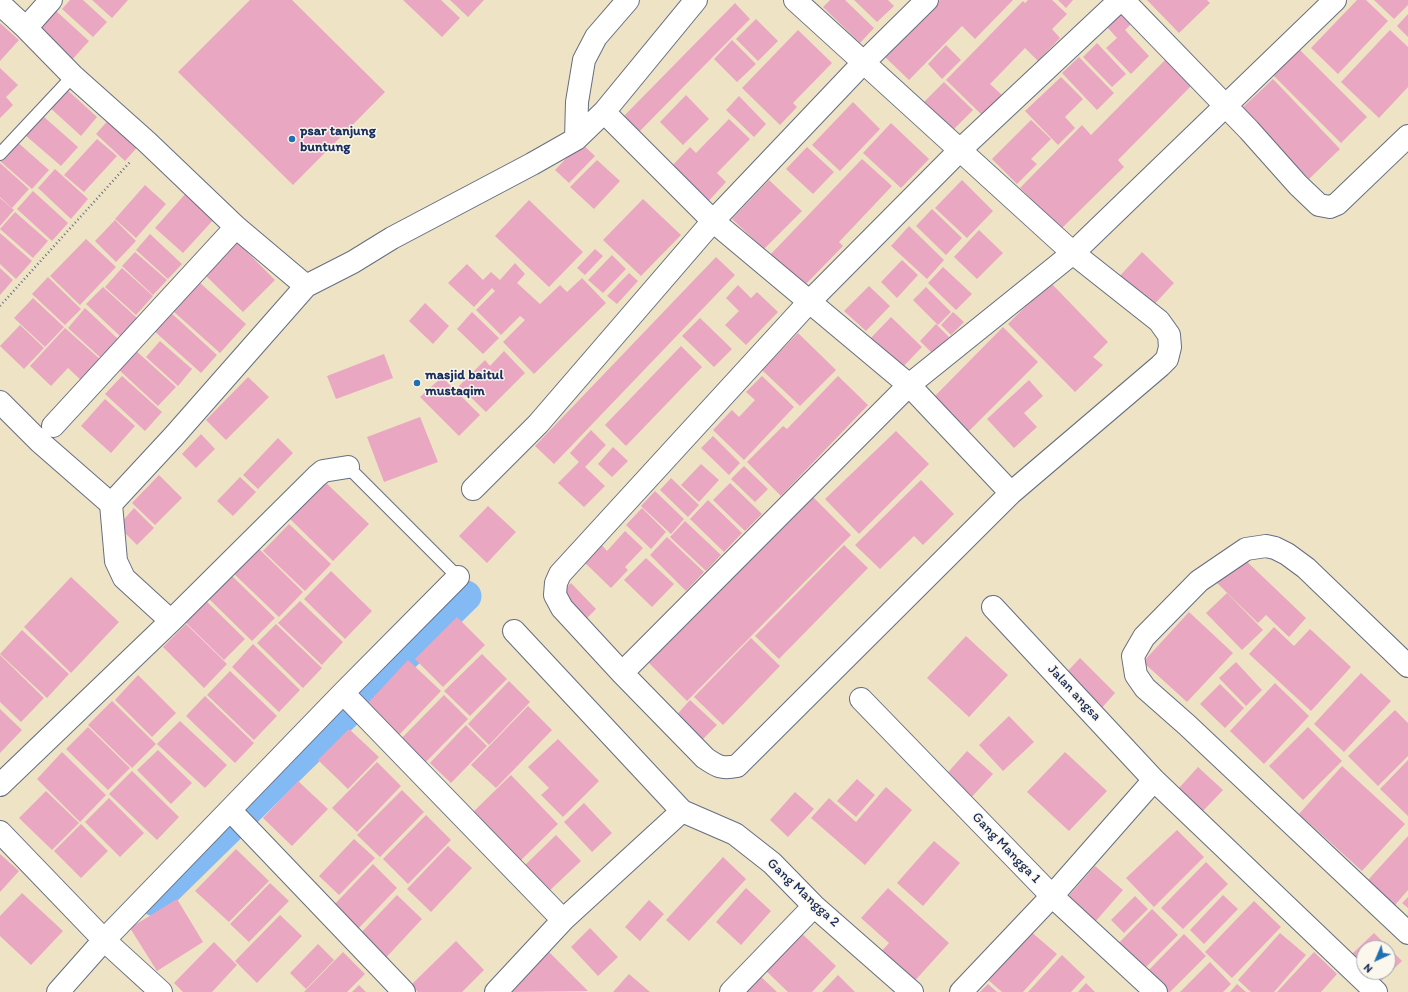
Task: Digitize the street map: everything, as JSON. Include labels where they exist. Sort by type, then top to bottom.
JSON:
[{"type":"street","points":[[26,28],[51,0]]},
{"type":"street","points":[[576,139],[577,102],[584,60],[596,37],[628,0]]},
{"type":"street","points":[[111,504],[179,431],[306,286],[353,262],[392,238],[576,139],[604,112],[696,0]]},
{"type":"street","points":[[795,0],[864,63],[960,150],[1073,253],[1159,321],[1169,335],[1170,348],[1167,359],[1160,366],[1011,493],[737,766],[726,768],[716,766],[705,758],[622,673],[562,608],[555,594],[556,583],[560,574],[810,301],[960,150],[1122,0],[1225,105],[1303,190],[1319,205],[1330,207],[1337,204],[1408,136]]},
{"type":"street","points":[[473,490],[538,424],[713,221],[864,63],[927,0]]},
{"type":"street","points":[[622,673],[909,385],[1073,253],[1335,0]]},
{"type":"street","points":[[0,4],[73,76],[147,142],[236,227],[306,286]]},
{"type":"street","points":[[604,112],[713,221],[909,385],[1011,493]]},
{"type":"street","points":[[53,426],[236,227]]},
{"type":"street","points":[[0,402],[40,442],[111,504],[116,561],[124,578],[171,621]]},
{"type":"street","points":[[0,785],[171,621],[316,476],[323,470],[348,467]]},
{"type":"street","points":[[1408,666],[1306,568],[1287,554],[1275,548],[1266,546],[1246,549],[1199,581],[1144,637],[1133,656],[1136,676],[1145,688],[1192,730],[1408,933]]},
{"type":"street","points":[[58,992],[106,941],[348,699],[458,577]]},
{"type":"street","name":"Jalan angsa","points":[[993,607],[1154,780],[1376,992]]},
{"type":"street","points":[[496,992],[563,920],[682,811],[514,631]]},
{"type":"street","points":[[348,699],[563,920]]},
{"type":"street","name":"Gang Mangga 1","points":[[861,699],[1052,896],[1156,992]]},
{"type":"street","points":[[961,992],[1052,896],[1154,780]]},
{"type":"street","name":"Gang Mangga 2","points":[[682,811],[735,834],[772,863],[814,906],[912,992]]},
{"type":"street","points":[[234,814],[404,992]]},
{"type":"street","points":[[0,832],[130,965],[161,992]]},
{"type":"street","points":[[731,992],[814,906]]},
{"type":"lane","points":[[0,154],[73,76]]},
{"type":"lane","points":[[348,467],[458,577]]},
{"type":"path","points":[[0,306],[147,142]]},
{"type":"building","points":[[70,0],[83,0],[107,22],[93,37],[62,9]]},
{"type":"building","points":[[92,0],[128,0],[112,18]]},
{"type":"building","name":"psar tanjung buntung","points":[[250,0],[292,0],[385,92],[293,185],[178,72]]},
{"type":"building","points":[[403,0],[441,0],[460,18],[442,37]]},
{"type":"building","points":[[450,0],[484,0],[468,17]]},
{"type":"building","points":[[830,0],[845,0],[874,28],[860,43],[823,7]]},
{"type":"building","points":[[854,0],[888,0],[894,6],[877,22]]},
{"type":"building","points":[[940,0],[1013,0],[975,39],[962,26],[909,80],[884,56]]},
{"type":"building","points":[[1028,0],[1052,0],[1067,14],[1052,29],[1060,38],[1038,61],[1025,48],[990,84],[1002,95],[982,115],[946,80],[1023,1],[1025,3]]},
{"type":"building","points":[[1058,0],[1073,0],[1066,8]]},
{"type":"building","points":[[1147,0],[1207,0],[1210,3],[1179,33]]},
{"type":"building","points":[[1357,0],[1366,0],[1388,21],[1338,74],[1311,48]]},
{"type":"building","points":[[1374,0],[1408,0],[1408,5],[1394,19]]},
{"type":"building","points":[[735,3],[750,19],[638,133],[622,118]]},
{"type":"building","points":[[1128,7],[1138,17],[1125,30],[1149,56],[1131,74],[1106,48],[1117,38],[1107,27]]},
{"type":"building","points":[[55,10],[89,41],[70,62],[36,32]]},
{"type":"building","points":[[1408,14],[1408,37],[1397,26]]},
{"type":"building","points":[[756,19],[778,41],[758,61],[736,39]]},
{"type":"building","points":[[0,23],[19,40],[0,61]]},
{"type":"building","points":[[798,30],[832,63],[793,103],[797,107],[780,125],[742,88]]},
{"type":"building","points":[[1390,30],[1408,47],[1408,87],[1379,118],[1341,82]]},
{"type":"building","points":[[732,40],[756,64],[737,82],[714,59]]},
{"type":"building","points":[[1097,43],[1126,74],[1112,87],[1083,57]]},
{"type":"building","points":[[946,45],[961,60],[942,79],[928,64]]},
{"type":"building","points":[[1299,49],[1367,117],[1341,143],[1273,75]]},
{"type":"building","points":[[1169,56],[1195,82],[1118,160],[1124,167],[1061,229],[1020,188],[1082,125],[1091,135]]},
{"type":"building","points":[[1079,57],[1114,93],[1097,110],[1062,73]]},
{"type":"building","points":[[0,68],[18,85],[6,97],[13,105],[0,118]]},
{"type":"building","points":[[1061,77],[1083,99],[1065,117],[1075,128],[1058,145],[1025,111]]},
{"type":"building","points":[[1273,79],[1340,149],[1309,179],[1241,109]]},
{"type":"building","points":[[944,82],[973,110],[952,131],[923,103]]},
{"type":"building","points":[[64,87],[97,117],[81,136],[47,105]]},
{"type":"building","points":[[686,95],[709,119],[683,145],[660,122]]},
{"type":"building","points":[[739,96],[766,124],[754,137],[726,110]]},
{"type":"building","points":[[853,102],[880,129],[840,171],[812,145]]},
{"type":"building","points":[[43,116],[78,147],[61,166],[25,135]]},
{"type":"building","points":[[111,117],[140,144],[125,161],[96,134]]},
{"type":"building","points":[[729,119],[750,139],[717,173],[726,182],[705,205],[669,169],[690,147],[696,153]]},
{"type":"building","points":[[1031,120],[1051,139],[1031,159],[1037,164],[1017,184],[992,159]]},
{"type":"building","points":[[891,123],[929,159],[901,188],[863,153]]},
{"type":"building","points":[[97,139],[117,156],[84,192],[64,175]]},
{"type":"building","points":[[15,140],[49,170],[32,189],[0,161],[0,156]]},
{"type":"building","points":[[581,143],[595,156],[569,183],[555,170]]},
{"type":"building","points":[[807,147],[834,172],[813,194],[786,169]]},
{"type":"building","points":[[862,159],[892,186],[839,242],[843,246],[802,288],[769,256]]},
{"type":"building","points":[[597,160],[620,181],[594,209],[570,187]]},
{"type":"building","points":[[0,163],[29,189],[12,208],[0,197]]},
{"type":"building","points":[[55,169],[88,199],[71,219],[38,188]]},
{"type":"building","points":[[769,180],[802,211],[764,249],[732,219]]},
{"type":"building","points":[[962,180],[993,211],[967,238],[935,208]]},
{"type":"building","points":[[145,185],[166,204],[136,238],[115,219]]},
{"type":"building","points":[[33,191],[68,223],[52,241],[17,209]]},
{"type":"building","points":[[187,192],[215,218],[183,253],[155,228]]},
{"type":"building","points":[[0,198],[14,210],[0,226]]},
{"type":"building","points":[[643,199],[681,235],[641,276],[603,240]]},
{"type":"building","points":[[529,200],[583,252],[549,287],[495,236]]},
{"type":"building","points":[[932,209],[962,238],[946,255],[916,226]]},
{"type":"building","points":[[15,212],[48,241],[33,258],[0,229]]},
{"type":"building","points":[[115,220],[136,241],[116,262],[95,241]]},
{"type":"building","points":[[909,226],[944,260],[927,279],[891,246]]},
{"type":"building","points":[[979,230],[1003,253],[977,279],[954,257]]},
{"type":"building","points":[[0,233],[32,261],[16,279],[0,264]]},
{"type":"building","points":[[150,234],[182,264],[168,279],[136,250]]},
{"type":"building","points":[[86,239],[116,267],[80,305],[50,276]]},
{"type":"building","points":[[237,242],[275,280],[243,312],[205,275]]},
{"type":"building","points":[[595,249],[603,256],[585,275],[577,268]]},
{"type":"building","points":[[135,252],[167,280],[153,295],[122,266]]},
{"type":"building","points":[[1142,252],[1174,283],[1149,310],[1117,279]]},
{"type":"building","points":[[612,255],[626,269],[603,293],[588,280]]},
{"type":"building","points":[[716,257],[735,275],[554,464],[535,446]]},
{"type":"building","points":[[902,260],[918,275],[897,298],[881,282]]},
{"type":"building","points":[[515,263],[525,274],[517,283],[540,304],[560,285],[567,292],[582,278],[606,303],[534,374],[503,342],[525,320],[520,316],[501,335],[476,310],[495,291],[492,288],[474,307],[448,283],[467,264],[483,280],[491,272],[500,280]]},
{"type":"building","points":[[943,267],[972,294],[956,310],[928,283]]},
{"type":"building","points":[[0,268],[13,280],[0,295]]},
{"type":"building","points":[[122,268],[153,296],[136,315],[105,287]]},
{"type":"building","points":[[629,273],[638,281],[617,304],[607,296]]},
{"type":"building","points":[[48,277],[81,309],[65,325],[32,294]]},
{"type":"building","points":[[199,282],[246,324],[220,353],[173,311]]},
{"type":"building","points":[[1050,282],[1108,342],[1093,357],[1103,365],[1075,392],[1008,324]]},
{"type":"building","points":[[738,285],[751,298],[757,292],[778,312],[746,345],[725,325],[739,311],[726,298]]},
{"type":"building","points":[[869,286],[890,306],[866,331],[844,311]]},
{"type":"building","points":[[103,287],[137,318],[120,336],[86,304]]},
{"type":"building","points":[[926,287],[951,312],[938,325],[913,300]]},
{"type":"building","points":[[33,298],[64,327],[45,347],[14,318]]},
{"type":"building","points":[[425,303],[449,326],[433,344],[409,321]]},
{"type":"building","points":[[85,308],[119,340],[102,359],[68,328]]},
{"type":"building","points":[[169,311],[217,355],[201,373],[152,329]]},
{"type":"building","points":[[472,312],[499,338],[483,354],[457,329]]},
{"type":"building","points":[[953,312],[964,322],[951,335],[941,325]]},
{"type":"building","points":[[891,317],[922,347],[899,371],[868,341]]},
{"type":"building","points":[[700,318],[732,349],[714,367],[682,336]]},
{"type":"building","points":[[936,324],[949,337],[933,354],[920,341]]},
{"type":"building","points":[[20,325],[44,348],[24,369],[0,346]]},
{"type":"building","points":[[1003,327],[1038,362],[966,434],[931,400]]},
{"type":"building","points":[[65,328],[102,361],[83,382],[68,368],[51,386],[30,366]]},
{"type":"building","points":[[798,333],[836,370],[800,406],[762,370]]},
{"type":"building","points":[[160,341],[192,369],[178,386],[146,357]]},
{"type":"building","points":[[681,346],[702,367],[626,446],[605,425]]},
{"type":"building","points":[[134,349],[176,387],[158,406],[117,368]]},
{"type":"building","points":[[504,351],[525,373],[486,412],[459,386],[485,360],[490,366]]},
{"type":"building","points":[[384,354],[393,378],[336,399],[327,376]]},
{"type":"building","points":[[122,376],[162,412],[145,431],[105,394]]},
{"type":"building","points":[[762,376],[794,407],[744,460],[713,430],[732,410],[739,417],[755,400],[746,392]]},
{"type":"building","points":[[838,376],[868,405],[781,496],[747,462],[783,426],[787,429]]},
{"type":"building","points":[[248,377],[269,397],[226,440],[206,420]]},
{"type":"building","points":[[442,377],[480,415],[459,436],[420,397]]},
{"type":"building","points":[[1029,380],[1043,396],[1024,413],[1037,427],[1014,448],[987,419]]},
{"type":"building","points":[[105,399],[135,426],[111,453],[81,426]]},
{"type":"building","points":[[420,417],[438,462],[384,482],[367,437]]},
{"type":"building","points":[[591,430],[606,445],[585,467],[605,486],[584,507],[558,483],[579,462],[570,453]]},
{"type":"building","points":[[896,431],[929,464],[859,534],[825,499]]},
{"type":"building","points":[[201,434],[215,449],[196,468],[182,454]]},
{"type":"building","points":[[713,436],[740,463],[729,475],[701,448]]},
{"type":"building","points":[[278,438],[293,453],[258,489],[243,475]]},
{"type":"building","points":[[613,447],[628,461],[612,477],[598,464]]},
{"type":"building","points":[[701,464],[719,480],[699,502],[681,485]]},
{"type":"building","points":[[744,466],[768,489],[755,502],[731,479]]},
{"type":"building","points":[[159,475],[182,498],[155,525],[132,503]]},
{"type":"building","points":[[240,477],[256,492],[233,516],[217,501]]},
{"type":"building","points":[[671,478],[699,505],[688,517],[660,490]]},
{"type":"building","points":[[322,479],[369,524],[333,561],[287,516]]},
{"type":"building","points":[[921,480],[954,514],[923,545],[914,536],[880,569],[855,545]]},
{"type":"building","points":[[730,483],[762,514],[745,531],[713,500]]},
{"type":"building","points":[[655,491],[684,519],[671,534],[641,506]]},
{"type":"building","points":[[812,496],[851,535],[687,701],[648,662]]},
{"type":"building","points":[[708,500],[742,533],[724,552],[690,519]]},
{"type":"building","points":[[488,506],[516,532],[487,563],[459,536]]},
{"type":"building","points":[[134,508],[154,528],[137,545],[118,526]]},
{"type":"building","points":[[642,508],[666,532],[651,549],[626,525]]},
{"type":"building","points":[[685,521],[721,555],[706,571],[670,537]]},
{"type":"building","points":[[289,524],[331,564],[305,591],[263,551]]},
{"type":"building","points":[[625,531],[643,548],[625,567],[628,570],[611,588],[581,559],[598,541],[607,551]]},
{"type":"building","points":[[667,537],[704,572],[686,591],[650,555]]},
{"type":"building","points":[[254,544],[303,592],[279,617],[230,570]]},
{"type":"building","points":[[844,545],[868,568],[779,659],[755,636]]},
{"type":"building","points":[[1240,555],[1306,618],[1289,637],[1266,615],[1258,623],[1215,581]]},
{"type":"building","points":[[646,558],[674,584],[652,607],[624,580]]},
{"type":"building","points":[[331,571],[372,611],[345,639],[304,599]]},
{"type":"building","points":[[228,572],[275,618],[252,641],[205,595]]},
{"type":"building","points":[[71,577],[119,622],[71,673],[24,627]]},
{"type":"building","points":[[571,583],[596,609],[583,622],[557,596]]},
{"type":"building","points":[[1227,593],[1263,630],[1242,650],[1206,613]]},
{"type":"building","points":[[202,597],[245,639],[224,660],[181,618]]},
{"type":"building","points":[[300,601],[343,642],[322,665],[278,623]]},
{"type":"building","points":[[1189,612],[1233,653],[1187,702],[1143,662]]},
{"type":"building","points":[[457,617],[485,645],[443,687],[415,659]]},
{"type":"building","points":[[186,624],[227,664],[204,688],[163,647]]},
{"type":"building","points":[[276,624],[322,668],[303,688],[257,643]]},
{"type":"building","points":[[1274,627],[1294,646],[1310,629],[1351,667],[1311,711],[1249,654]]},
{"type":"building","points":[[22,630],[69,674],[47,698],[0,654]]},
{"type":"building","points":[[966,636],[1008,675],[969,717],[927,678]]},
{"type":"building","points":[[751,638],[780,666],[723,725],[694,697]]},
{"type":"building","points":[[253,644],[300,690],[279,712],[232,667]]},
{"type":"building","points":[[482,654],[507,679],[470,716],[444,691]]},
{"type":"building","points":[[0,655],[44,698],[21,722],[0,702]]},
{"type":"building","points":[[1080,658],[1115,693],[1100,710],[1065,674]]},
{"type":"building","points":[[408,660],[441,691],[399,735],[367,704]]},
{"type":"building","points":[[1236,662],[1262,690],[1246,706],[1219,678]]},
{"type":"building","points":[[230,671],[277,716],[254,740],[207,695]]},
{"type":"building","points":[[1361,673],[1391,701],[1344,752],[1314,724]]},
{"type":"building","points":[[138,675],[176,713],[152,737],[115,700]]},
{"type":"building","points":[[509,681],[530,702],[489,745],[468,724]]},
{"type":"building","points":[[1275,683],[1309,716],[1264,764],[1230,731]]},
{"type":"building","points":[[1220,684],[1244,708],[1225,728],[1200,704]]},
{"type":"building","points":[[444,695],[468,719],[420,768],[396,744]]},
{"type":"building","points":[[205,696],[254,743],[235,763],[186,716]]},
{"type":"building","points":[[690,700],[717,725],[697,745],[672,720]]},
{"type":"building","points":[[112,701],[156,744],[132,768],[88,725]]},
{"type":"building","points":[[528,706],[552,730],[496,788],[471,765]]},
{"type":"building","points":[[0,709],[22,730],[0,753]]},
{"type":"building","points":[[1395,710],[1408,723],[1408,756],[1378,786],[1348,756]]},
{"type":"building","points":[[1009,716],[1034,742],[1003,771],[979,745]]},
{"type":"building","points":[[180,721],[227,765],[205,788],[157,744]]},
{"type":"building","points":[[466,725],[487,746],[451,783],[430,763]]},
{"type":"building","points":[[88,727],[130,768],[108,790],[66,749]]},
{"type":"building","points":[[1308,727],[1342,761],[1303,800],[1269,766]]},
{"type":"building","points":[[349,729],[379,757],[348,789],[318,760]]},
{"type":"building","points":[[558,739],[599,781],[563,817],[541,795],[549,788],[528,767]]},
{"type":"building","points":[[158,750],[192,783],[171,804],[137,770]]},
{"type":"building","points":[[967,751],[993,774],[967,802],[942,779]]},
{"type":"building","points":[[62,752],[106,795],[80,822],[37,779]]},
{"type":"building","points":[[1065,752],[1107,791],[1069,831],[1027,792]]},
{"type":"building","points":[[1408,760],[1408,816],[1380,789]]},
{"type":"building","points":[[377,762],[401,786],[357,832],[332,808]]},
{"type":"building","points":[[1342,766],[1405,824],[1362,871],[1299,814]]},
{"type":"building","points":[[1198,767],[1223,790],[1203,811],[1179,788]]},
{"type":"building","points":[[132,771],[179,817],[157,840],[109,794]]},
{"type":"building","points":[[511,775],[558,824],[517,864],[470,815]]},
{"type":"building","points":[[857,779],[875,795],[856,817],[837,801]]},
{"type":"building","points":[[298,781],[328,809],[292,846],[263,818]]},
{"type":"building","points":[[886,787],[912,810],[865,865],[811,818],[829,798],[856,822]]},
{"type":"building","points":[[402,790],[424,812],[380,857],[357,835]]},
{"type":"building","points":[[46,791],[79,823],[52,850],[19,818]]},
{"type":"building","points":[[795,792],[814,809],[788,837],[770,820]]},
{"type":"building","points":[[109,798],[144,833],[120,857],[85,822]]},
{"type":"building","points":[[584,803],[612,833],[592,852],[564,822]]},
{"type":"building","points":[[426,815],[451,840],[408,884],[383,859]]},
{"type":"building","points":[[81,824],[108,851],[81,878],[54,851]]},
{"type":"building","points":[[1177,830],[1204,857],[1154,907],[1126,878]]},
{"type":"building","points":[[556,835],[581,861],[547,893],[522,868]]},
{"type":"building","points":[[1408,836],[1408,890],[1395,905],[1368,880]]},
{"type":"building","points":[[354,839],[375,858],[339,895],[319,876]]},
{"type":"building","points":[[934,841],[960,863],[923,906],[897,883]]},
{"type":"building","points":[[448,846],[472,868],[431,912],[407,889]]},
{"type":"building","points":[[236,849],[269,881],[229,922],[195,891]]},
{"type":"building","points":[[0,854],[19,871],[0,892]]},
{"type":"building","points":[[723,857],[746,879],[689,941],[666,920]]},
{"type":"building","points":[[1206,862],[1228,884],[1183,929],[1161,908]]},
{"type":"building","points":[[373,864],[397,888],[356,931],[331,908]]},
{"type":"building","points":[[1095,866],[1123,890],[1095,922],[1067,898]]},
{"type":"building","points":[[270,883],[289,901],[249,942],[230,924]]},
{"type":"building","points":[[746,888],[771,911],[741,945],[716,922]]},
{"type":"building","points":[[888,888],[949,943],[911,985],[877,956],[889,943],[861,918]]},
{"type":"building","points":[[22,893],[63,931],[31,965],[0,936],[0,916]]},
{"type":"building","points":[[397,895],[422,919],[381,963],[356,938]]},
{"type":"building","points":[[1223,895],[1238,909],[1204,944],[1190,930]]},
{"type":"building","points":[[1135,896],[1148,909],[1124,933],[1111,920]]},
{"type":"building","points":[[1408,897],[1408,908],[1402,903]]},
{"type":"building","points":[[177,899],[203,942],[157,971],[130,928]]},
{"type":"building","points":[[649,900],[664,914],[640,941],[625,927]]},
{"type":"building","points":[[1254,901],[1281,927],[1232,978],[1205,952]]},
{"type":"building","points":[[1152,909],[1178,935],[1139,974],[1114,948]]},
{"type":"building","points":[[280,915],[302,936],[257,983],[235,961]]},
{"type":"building","points":[[590,928],[618,957],[598,976],[571,947]]},
{"type":"building","points":[[798,930],[836,966],[812,992],[788,992],[763,968]]},
{"type":"building","points":[[1029,930],[1057,954],[1023,992],[1002,992],[987,979]]},
{"type":"building","points":[[1280,933],[1306,955],[1274,992],[1251,992],[1238,980]]},
{"type":"building","points":[[1374,933],[1381,940],[1367,940]]},
{"type":"building","points":[[1184,934],[1206,956],[1170,992],[1160,992],[1143,976]]},
{"type":"building","points":[[456,941],[484,970],[462,992],[418,992],[411,985]]},
{"type":"building","points":[[214,942],[237,965],[212,992],[183,992],[174,983]]},
{"type":"building","points":[[318,944],[334,960],[306,989],[290,973]]},
{"type":"building","points":[[547,950],[588,991],[506,992]]},
{"type":"building","points":[[1356,950],[1356,958],[1352,954]]},
{"type":"building","points":[[343,952],[365,974],[347,992],[304,992]]},
{"type":"building","points":[[1314,952],[1337,974],[1321,992],[1277,992]]},
{"type":"building","points":[[1062,955],[1085,977],[1071,992],[1028,992]]},
{"type":"building","points":[[1396,955],[1402,961],[1396,967]]},
{"type":"building","points":[[1210,962],[1231,984],[1223,992],[1180,992]]},
{"type":"building","points":[[756,972],[777,992],[736,992]]},
{"type":"building","points":[[629,974],[650,992],[613,992]]},
{"type":"building","points":[[838,975],[855,992],[822,992]]},
{"type":"building","points":[[1086,983],[1095,992],[1078,992]]},
{"type":"building","points":[[988,984],[997,992],[980,992]]},
{"type":"building","points":[[1237,984],[1246,992],[1230,992]]},
{"type":"building","points":[[359,985],[366,992],[352,992]]},
{"type":"waterway","points":[[155,901],[466,596]]},
{"type":"place","name":"psar tanjung buntung","points":[[292,139]]},
{"type":"place","name":"masjid baitul mustaqim","points":[[417,383]]}]
